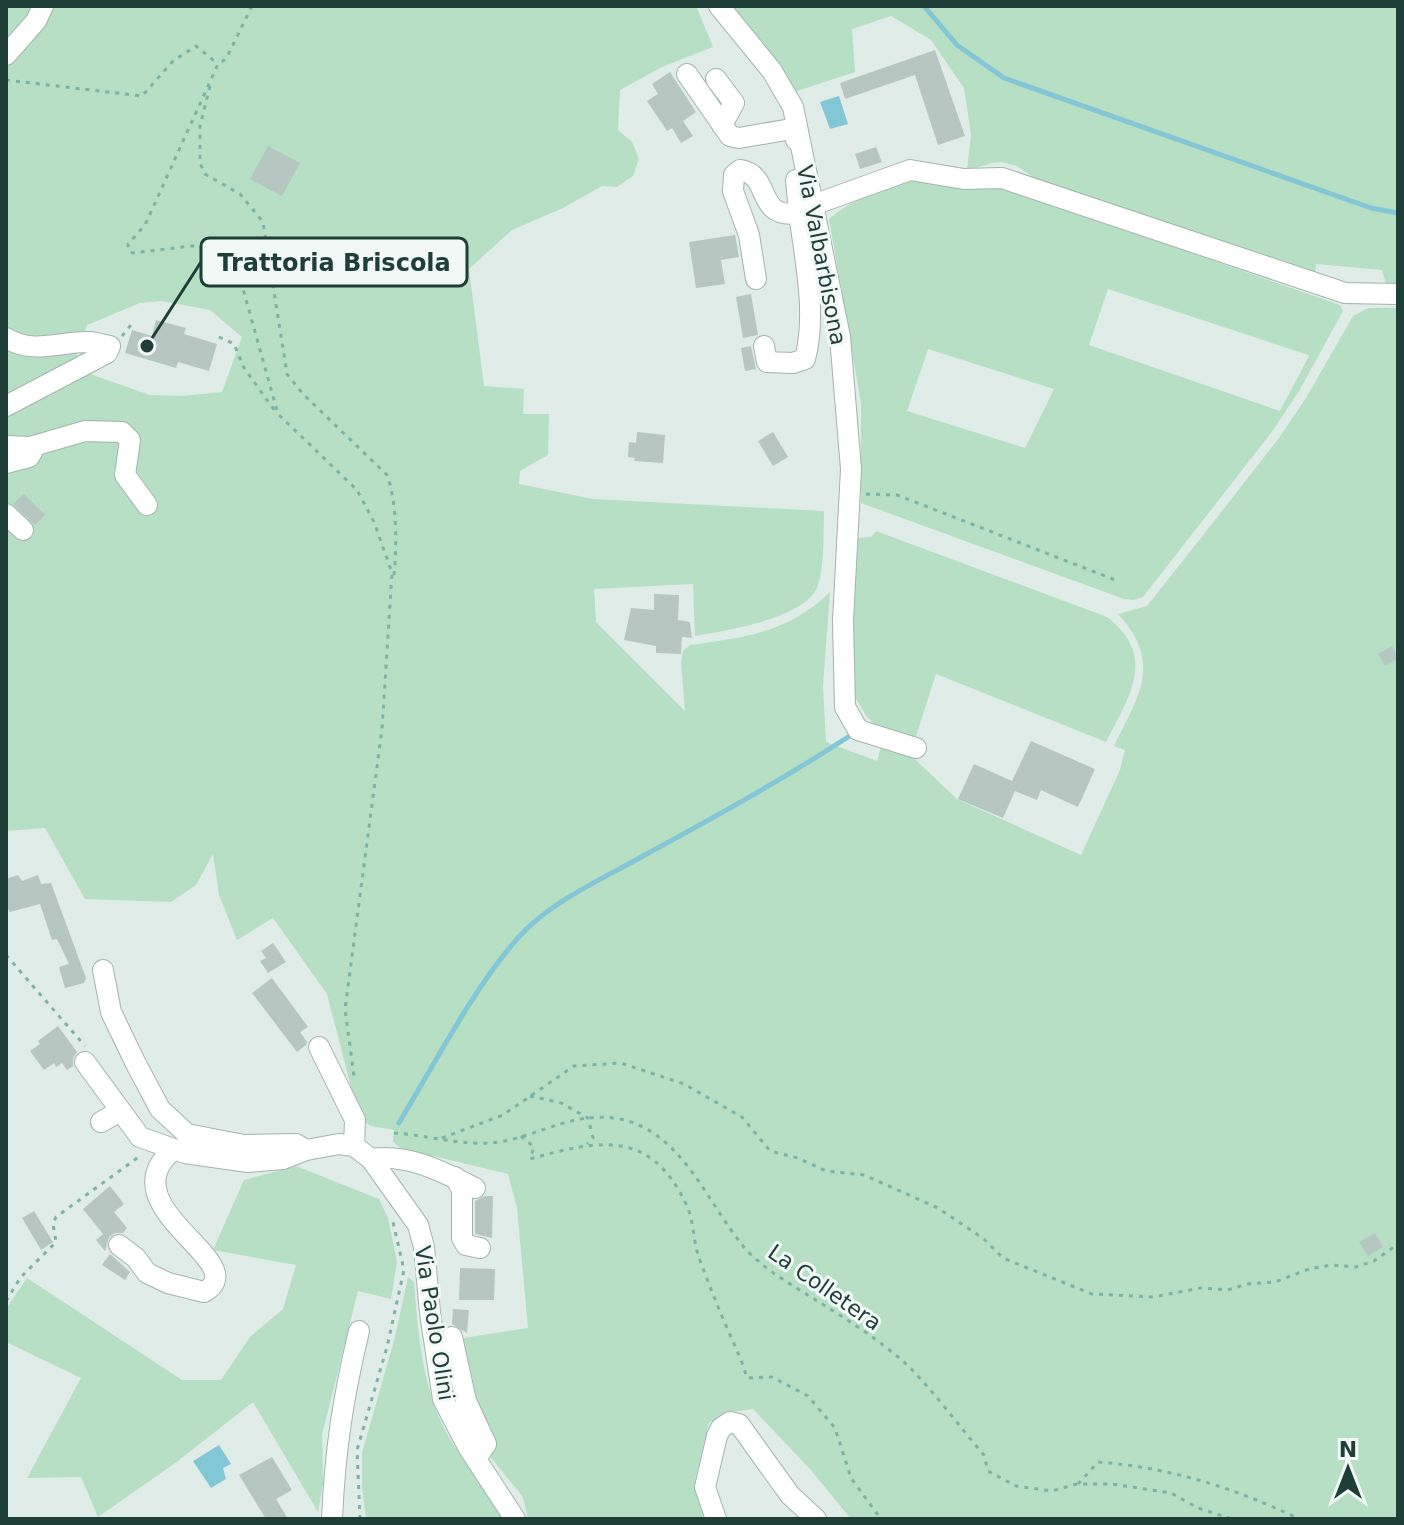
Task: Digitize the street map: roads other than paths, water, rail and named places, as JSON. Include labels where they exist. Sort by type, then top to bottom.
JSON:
[{"type":"street","points":[[6,55],[36,21],[43,6]]},
{"type":"street","name":"Via Valbarbisona","points":[[719,6],[772,71],[793,107],[806,209],[840,337],[856,494],[849,529],[843,621],[845,707],[858,730],[916,748]]},
{"type":"street","points":[[687,74],[730,136],[739,138],[797,128]]},
{"type":"street","points":[[716,79],[734,103],[722,125]]},
{"type":"street","points":[[756,279],[749,235],[733,191],[736,172],[748,172],[762,188],[771,209],[783,216],[910,170],[964,179],[1002,178],[1345,293],[1398,294]]},
{"type":"street","points":[[764,346],[767,362],[793,363],[805,359],[809,334],[806,209]]},
{"type":"street","points":[[6,338],[31,348],[91,342],[110,346],[107,353],[6,406]]},
{"type":"street","points":[[6,446],[30,447],[85,431],[122,432],[130,440],[125,475],[147,505]]},
{"type":"street","points":[[6,463],[29,457],[32,452],[30,447]]},
{"type":"street","points":[[6,514],[23,530]]},
{"type":"street","points":[[103,970],[111,1012],[135,1062],[160,1109],[187,1134],[244,1145],[296,1144],[306,1150]]},
{"type":"street","points":[[319,1047],[355,1120],[354,1146]]},
{"type":"street","points":[[85,1062],[140,1137],[166,1146],[248,1162],[283,1159],[306,1150],[339,1144],[354,1146],[375,1164],[398,1157],[455,1177],[475,1188]]},
{"type":"street","points":[[101,1122],[120,1111]]},
{"type":"street","points":[[119,1245],[136,1258],[147,1273],[168,1283],[204,1292],[216,1282],[218,1275],[211,1262],[175,1223],[154,1187],[153,1176],[166,1146]]},
{"type":"street","name":"Via Paolo Olini","points":[[375,1164],[418,1225],[424,1247],[443,1399],[476,1459],[515,1519]]},
{"type":"street","points":[[455,1177],[462,1190],[462,1238],[466,1245],[480,1248]]},
{"type":"street","points":[[332,1519],[339,1422],[359,1331]]},
{"type":"street","points":[[452,1337],[466,1401],[486,1444],[476,1459]]},
{"type":"street","points":[[716,1519],[705,1487],[717,1436],[721,1428],[730,1422],[739,1424],[790,1495],[816,1519]]},
{"type":"water","points":[[839,96],[848,124],[830,129],[820,102]]},
{"type":"water","points":[[219,1445],[231,1464],[223,1468],[226,1479],[211,1488],[193,1461]]},
{"type":"waterway","points":[[924,6],[957,45],[1004,78],[1371,208],[1398,213]]},
{"type":"waterway","points":[[399,1123],[485,981],[530,926],[576,893],[747,798],[848,737]]},
{"type":"place","name":"Trattoria Briscola","points":[[147,346]]}]
